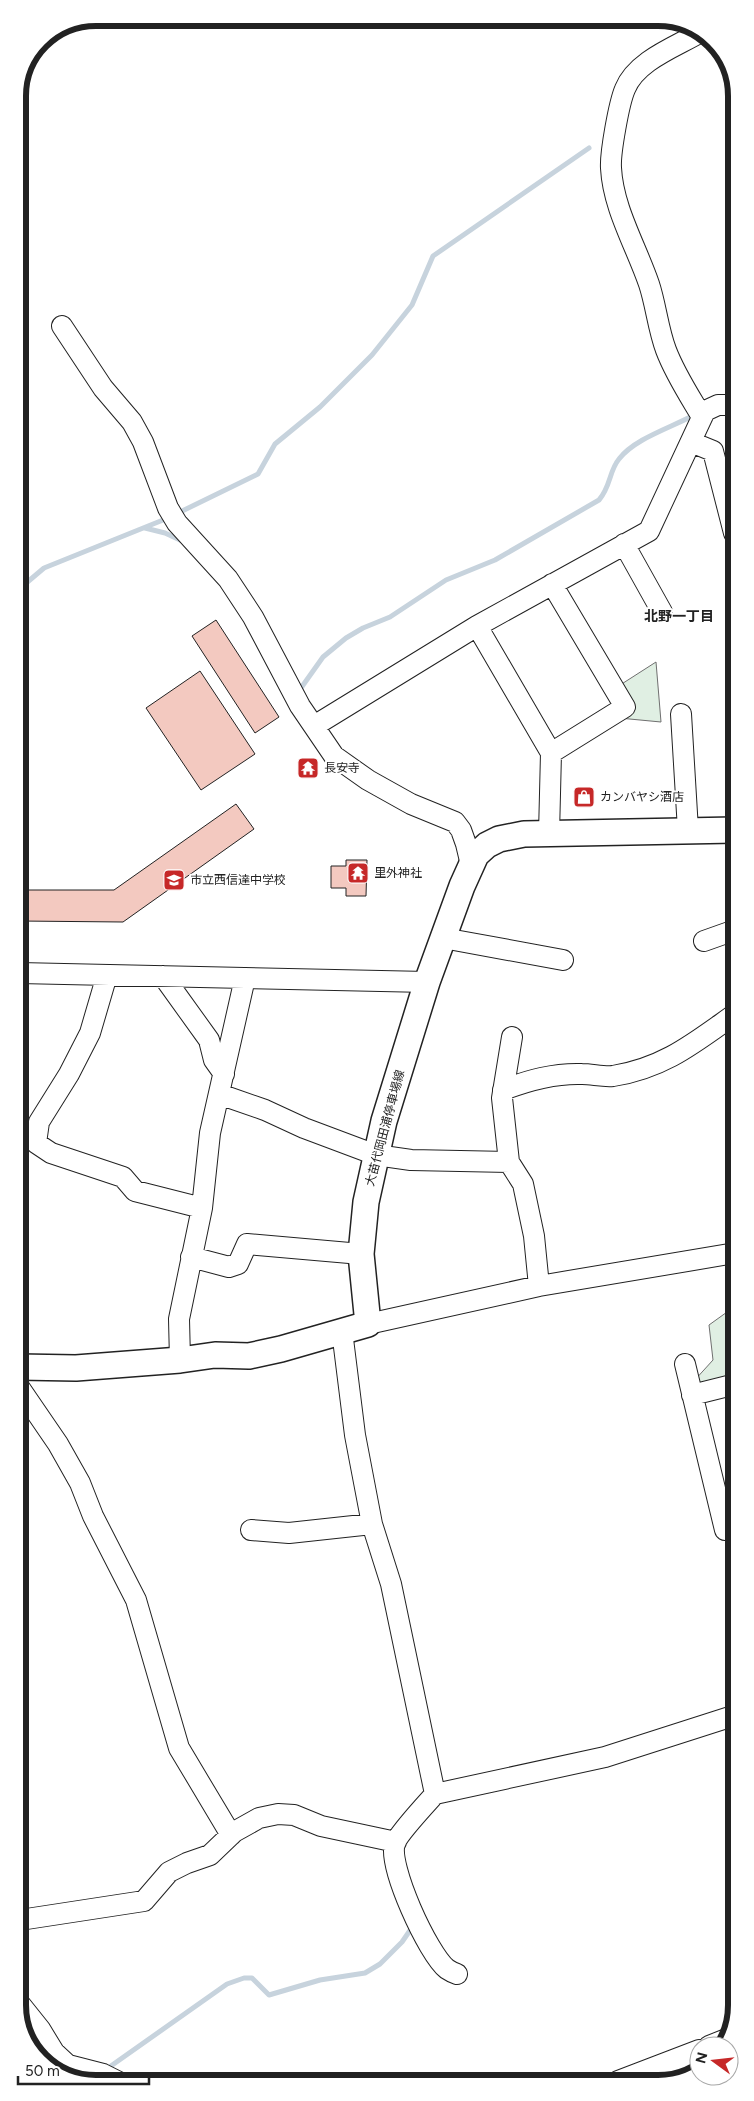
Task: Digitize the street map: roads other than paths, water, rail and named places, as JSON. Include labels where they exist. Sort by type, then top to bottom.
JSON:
[{"type":"main road","name":"大苗代岡田浦停車場線","points":[[368,1324],[361,1254],[366,1202],[376,1155],[384,1121],[427,982],[476,855],[487,845],[499,839],[524,834],[728,830]]},
{"type":"main road","points":[[26,1367],[76,1368],[180,1360],[215,1355],[249,1356],[281,1349],[368,1324]]},
{"type":"street","points":[[694,37],[657,57],[637,72],[625,89],[614,135],[610,168],[618,202],[650,285],[665,349],[677,376],[702,417]]},
{"type":"street","points":[[62,326],[103,388],[132,422],[143,442],[168,508],[177,522],[228,579],[253,617],[300,706],[334,756],[368,780],[411,804],[454,822],[461,830],[471,865]]},
{"type":"street","points":[[314,726],[477,626],[649,531],[705,411],[718,405],[728,405]]},
{"type":"street","points":[[691,442],[713,451],[728,510]]},
{"type":"street","points":[[624,544],[662,612]]},
{"type":"street","points":[[550,754],[625,708],[552,584]]},
{"type":"street","points":[[477,626],[550,754],[549,834]]},
{"type":"street","points":[[681,714],[688,830]]},
{"type":"street","points":[[704,941],[728,932]]},
{"type":"street","points":[[443,938],[563,960]]},
{"type":"street","points":[[26,973],[427,982]]},
{"type":"street","points":[[107,975],[90,1033],[69,1074],[39,1122],[36,1143],[52,1154],[123,1177],[135,1191],[202,1208]]},
{"type":"street","points":[[163,976],[210,1040],[214,1060],[224,1074]]},
{"type":"street","points":[[180,1360],[179,1319],[202,1208],[210,1133],[245,978]]},
{"type":"street","points":[[504,1090],[527,1081],[557,1074],[611,1076],[664,1062],[728,1019]]},
{"type":"street","points":[[512,1037],[502,1098],[509,1162],[523,1184],[534,1236],[538,1286]]},
{"type":"street","points":[[219,1094],[265,1110],[304,1128],[376,1155],[411,1160],[509,1162]]},
{"type":"street","points":[[191,1257],[229,1267],[238,1264],[247,1244],[361,1254]]},
{"type":"street","points":[[368,1324],[538,1286],[728,1254]]},
{"type":"street","points":[[342,1331],[355,1435],[372,1524],[391,1584],[435,1794]]},
{"type":"street","points":[[685,1364],[725,1530],[728,1529]]},
{"type":"street","points":[[692,1395],[728,1386]]},
{"type":"street","points":[[26,1397],[58,1444],[80,1483],[93,1516],[136,1600],[179,1748],[231,1836]]},
{"type":"street","points":[[251,1530],[289,1532],[372,1524]]},
{"type":"street","points":[[457,1974],[446,1969],[422,1936],[400,1880],[394,1852],[396,1842],[435,1794],[605,1757],[728,1718]]},
{"type":"street","points":[[26,1919],[144,1900],[169,1872],[210,1855],[231,1836],[259,1818],[278,1814],[294,1815],[322,1826],[396,1842]]},
{"type":"street","points":[[27,2013],[40,2029],[54,2052],[68,2065],[105,2075]]},
{"type":"street","points":[[634,2075],[689,2054]]},
{"type":"street","points":[[673,2060],[676,2069],[680,2071]]},
{"type":"waterway","points":[[176,514],[258,474],[275,444],[320,407],[372,355],[412,305],[433,256],[589,148]]},
{"type":"waterway","points":[[297,689],[301,688],[323,657],[346,638],[363,628],[390,617],[446,580],[495,560],[599,500],[606,489],[613,468],[626,452],[644,439],[696,414]]},
{"type":"waterway","points":[[26,583],[44,568],[168,518]]},
{"type":"waterway","points":[[145,528],[165,533],[180,540]]},
{"type":"waterway","points":[[104,2068],[108,2068],[227,1984],[244,1978],[252,1978],[269,1995],[320,1980],[365,1973],[380,1964],[402,1942],[413,1926]]},
{"type":"place","name":"長安寺","points":[[308,768]]},
{"type":"place","name":"カンバヤシ酒店","points":[[584,797]]},
{"type":"place","name":"里外神社","points":[[358,873]]},
{"type":"place","name":"市立西信達中学校","points":[[174,880]]},
{"type":"district","name":"北野一丁目","points":[[679,616]]}]
